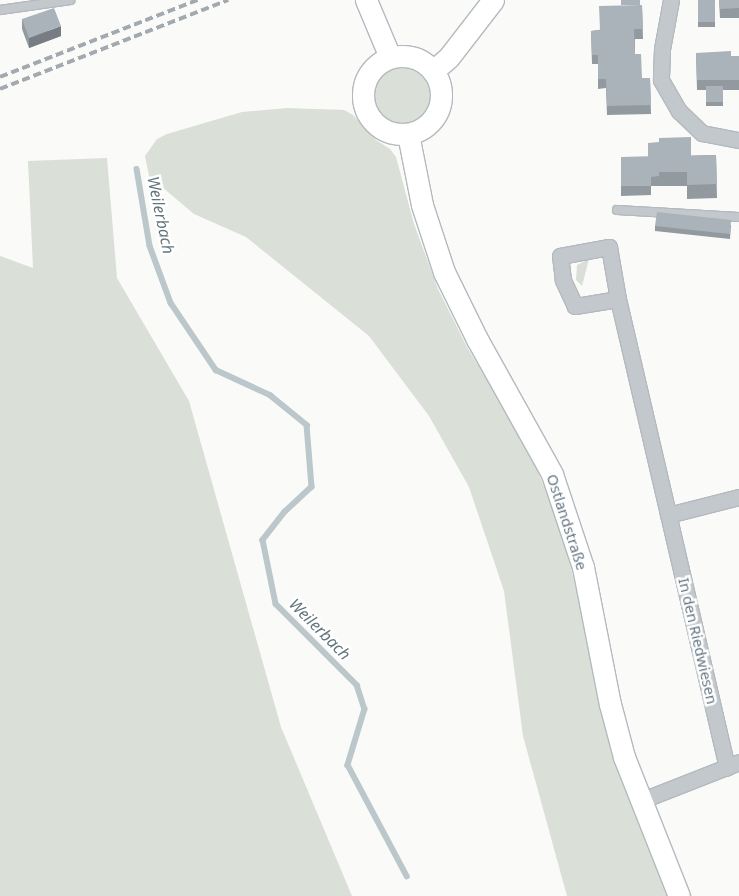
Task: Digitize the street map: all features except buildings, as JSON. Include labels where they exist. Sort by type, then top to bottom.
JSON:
[{"type":"street","points":[[366,0],[390,57]]},
{"type":"street","points":[[433,71],[449,57],[493,0]]},
{"type":"street","points":[[671,0],[662,49],[661,80],[678,111],[702,133],[739,140]]},
{"type":"street","points":[[390,57],[414,57],[433,71],[440,90],[438,110],[426,125],[408,134],[382,129],[364,109],[364,83],[369,72],[390,57]]},
{"type":"street","name":"Ostlandstraße","points":[[408,134],[422,205],[444,272],[477,340],[552,474],[583,567],[610,704],[624,758],[679,896]]},
{"type":"street","name":"In den Riedwiesen","points":[[618,299],[575,306],[563,280],[560,256],[609,247],[618,299],[668,515],[733,765]]},
{"type":"street","points":[[668,515],[739,497]]},
{"type":"street","points":[[640,801],[733,765]]},
{"type":"lane","points":[[0,10],[70,0]]},
{"type":"lane","points":[[617,210],[739,216]]},
{"type":"shaded area","points":[[396,68],[408,68],[422,76],[430,90],[428,107],[422,116],[408,124],[396,124],[386,119],[379,112],[374,102],[374,90],[379,80],[386,73]]},
{"type":"shaded area","points":[[287,108],[344,110],[353,115],[376,140],[390,149],[396,157],[414,224],[438,289],[467,347],[526,444],[557,517],[575,583],[617,767],[667,896],[567,896],[523,736],[504,591],[469,487],[429,416],[369,336],[246,237],[194,214],[149,176],[145,156],[157,139],[167,134],[242,112]]},
{"type":"shaded area","points":[[107,158],[117,278],[189,401],[281,727],[352,896],[0,896],[0,256],[33,268],[28,161]]},
{"type":"shaded area","points":[[589,259],[582,286],[576,280],[577,265]]},
{"type":"waterway","name":"Weilerbach","points":[[137,169],[150,246],[171,303],[216,370],[270,395],[307,425],[312,487],[285,512],[263,540],[276,604],[357,685],[365,709],[348,765],[407,876]]},
{"type":"railway","points":[[0,77],[198,0]]},
{"type":"railway","points":[[0,89],[228,0]]}]
